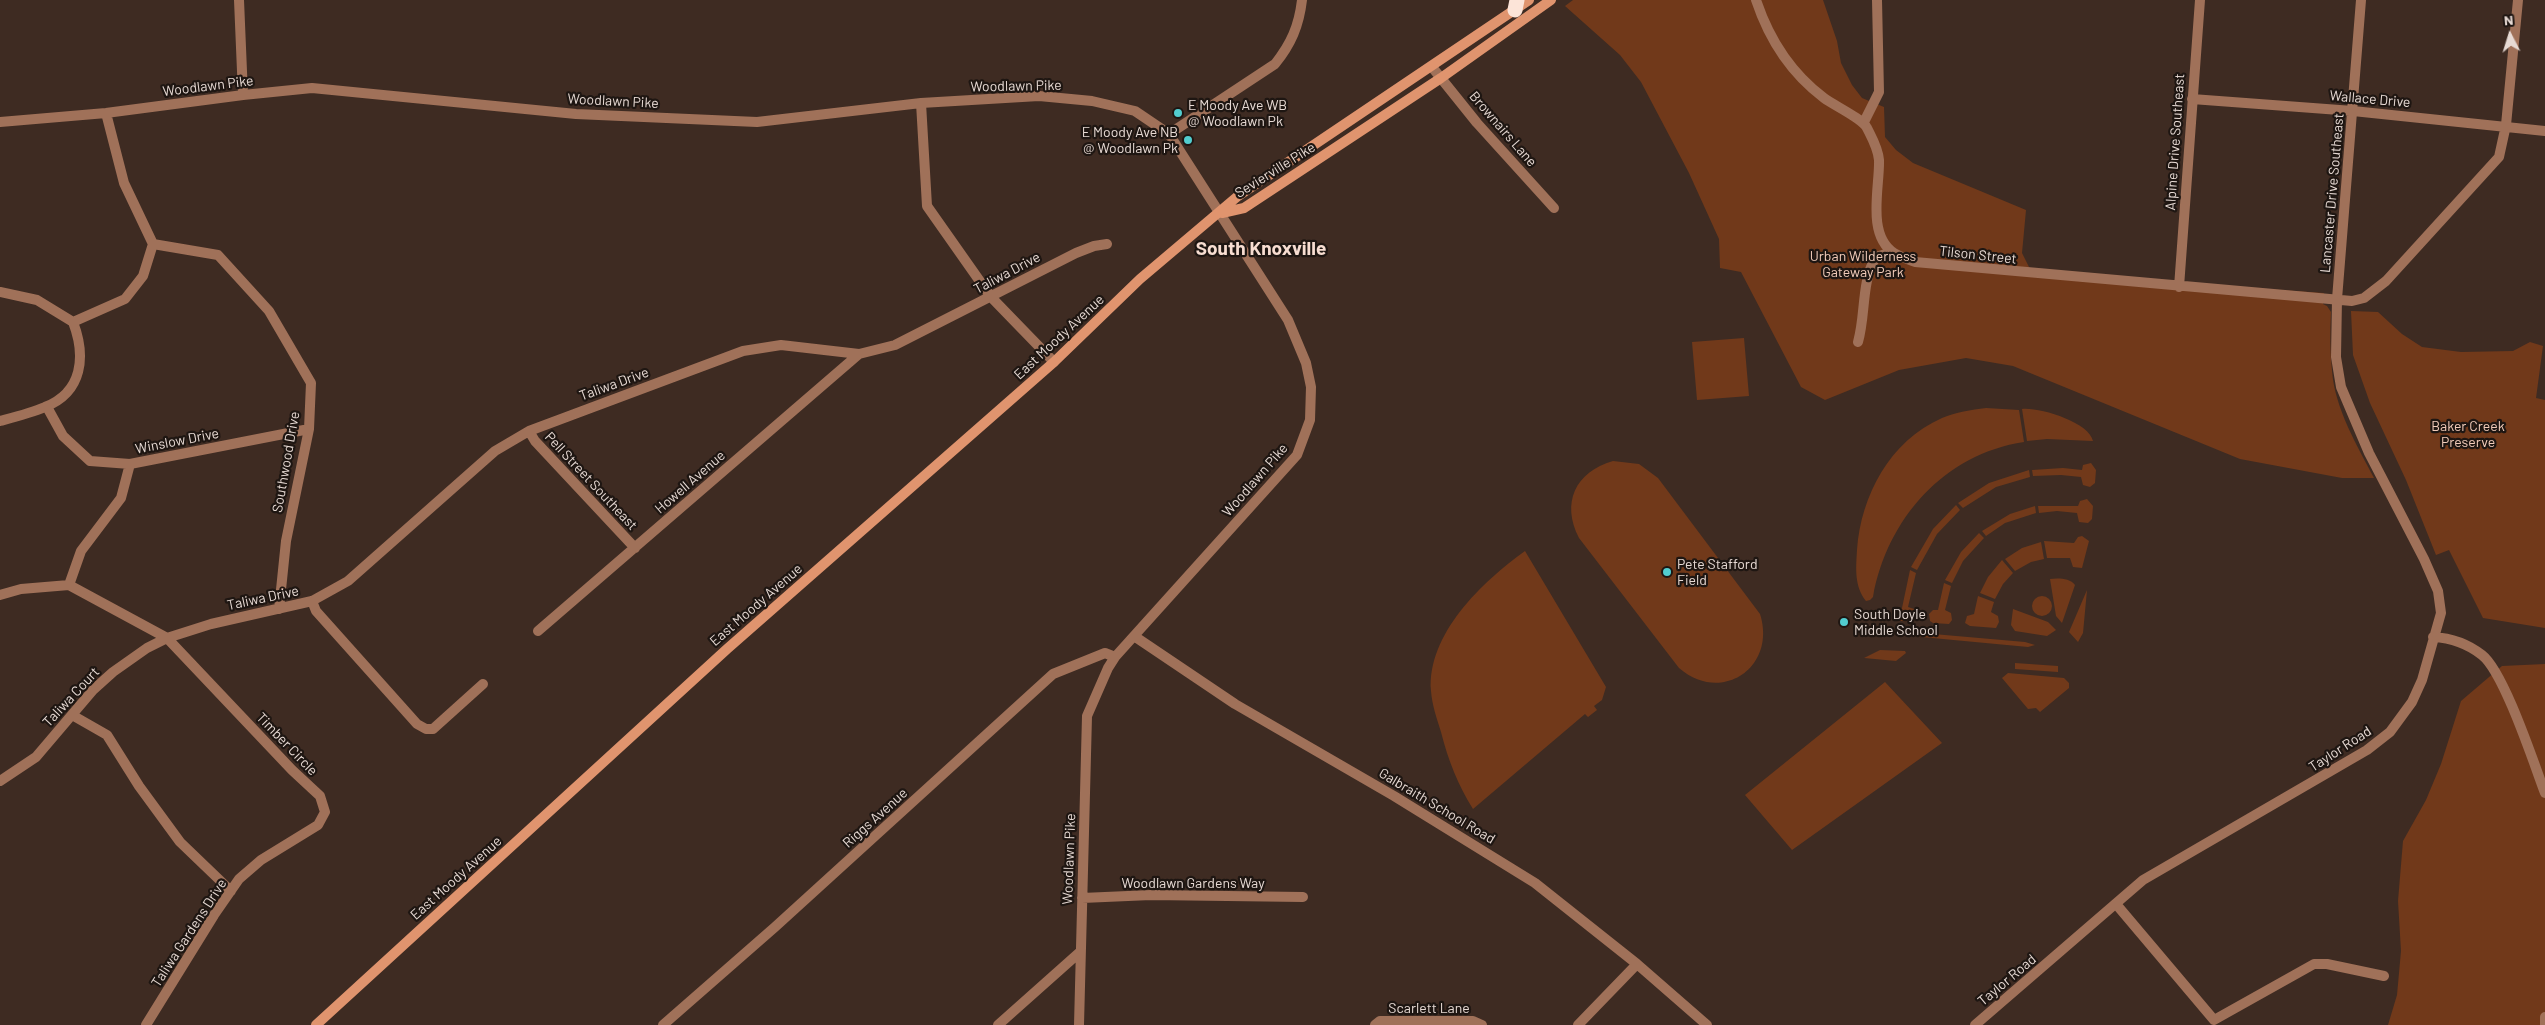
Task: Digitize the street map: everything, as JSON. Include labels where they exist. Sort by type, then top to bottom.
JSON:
[{"type":"main road","name":"Sevierville Pike","points":[[1221,213],[1238,196],[1432,67],[1516,5],[1528,0]]},
{"type":"main road","name":"Sevierville Pike","points":[[1221,213],[1244,208],[1441,78],[1545,2]]},
{"type":"main road","name":"East Moody Avenue","points":[[316,1025],[727,649],[1054,362],[1140,279],[1221,213]]},
{"type":"street","points":[[239,0],[243,95]]},
{"type":"street","points":[[1170,134],[1275,64],[1288,48],[1296,31],[1302,0]]},
{"type":"street","points":[[1756,0],[1774,42],[1794,70],[1836,106],[1864,122],[1877,148],[1879,159],[1875,203],[1879,232],[1892,252],[1876,257],[1868,269],[1863,326],[1858,342]]},
{"type":"street","points":[[1864,122],[1879,92],[1877,0]]},
{"type":"street","name":"Alpine Drive Southeast","points":[[2179,287],[2200,0]]},
{"type":"street","name":"Lancaster Drive Southeast","points":[[2337,299],[2361,0]]},
{"type":"street","points":[[2506,125],[2518,0]]},
{"type":"street","name":"Brownairs Lane","points":[[1432,67],[1478,123],[1554,208]]},
{"type":"street","name":"Woodlawn Pike","points":[[0,122],[106,113],[312,88],[576,114],[757,122],[920,102],[1039,96],[1092,101],[1135,111],[1170,134],[1288,320],[1306,363],[1311,387],[1310,420],[1297,455],[1115,657],[1108,668],[1087,716],[1079,1025]]},
{"type":"street","name":"Wallace Drive","points":[[2192,99],[2353,111],[2506,125],[2545,131]]},
{"type":"street","points":[[920,102],[927,206],[991,298],[1054,362]]},
{"type":"street","points":[[73,322],[125,300],[143,276],[153,244],[124,183],[106,113]]},
{"type":"street","name":"Tilson Street","points":[[1892,252],[1915,262],[2179,287],[2337,299],[2352,302],[2364,298],[2378,288],[2498,157],[2506,125]]},
{"type":"street","name":"Southwood Drive","points":[[153,244],[218,255],[269,311],[311,383],[309,429],[286,541],[279,609]]},
{"type":"street","name":"Taliwa Drive","points":[[167,638],[210,624],[312,602],[348,581],[495,451],[529,431],[743,351],[781,345],[859,354],[895,345],[991,298],[1076,253],[1094,246],[1107,244]]},
{"type":"street","points":[[0,292],[37,300],[73,322],[81,342],[81,369],[69,390],[47,407],[0,421]]},
{"type":"street","name":"Taylor Road","points":[[1975,1025],[2144,880],[2367,750],[2390,732],[2412,702],[2422,680],[2441,613],[2438,591],[2421,553],[2369,453],[2341,387],[2336,357],[2337,299]]},
{"type":"street","name":"Howell Avenue","points":[[538,631],[859,354]]},
{"type":"street","name":"Winslow Drive","points":[[47,407],[63,436],[90,461],[130,464],[309,429]]},
{"type":"street","name":"Pell Street Southeast","points":[[529,431],[535,440],[635,548]]},
{"type":"street","points":[[0,595],[21,589],[70,585],[81,551],[121,498],[130,464]]},
{"type":"street","name":"Timber Circle","points":[[70,585],[167,638],[292,770],[320,796],[325,812],[318,825],[261,860]]},
{"type":"street","points":[[312,602],[316,611],[418,724],[426,729],[433,729],[483,684]]},
{"type":"street","name":"Galbraith School Road","points":[[1134,636],[1235,704],[1394,796],[1535,882],[1637,964],[1707,1025]]},
{"type":"street","points":[[2433,637],[2446,638],[2463,643],[2484,655],[2492,666],[2522,732],[2545,793]]},
{"type":"street","name":"Taliwa Court","points":[[0,781],[36,757],[93,690],[114,672],[148,648],[167,638]]},
{"type":"street","name":"Riggs Avenue","points":[[663,1025],[775,927],[1053,674],[1105,653],[1115,657]]},
{"type":"street","points":[[72,715],[107,735],[139,786],[180,842],[231,892]]},
{"type":"street","name":"Taliwa Gardens Drive","points":[[146,1025],[239,879],[261,860]]},
{"type":"street","name":"Woodlawn Gardens Way","points":[[1082,898],[1151,895],[1304,897]]},
{"type":"street","points":[[2116,904],[2212,1023],[2314,964],[2328,964],[2384,976]]},
{"type":"street","points":[[998,1025],[1080,952]]},
{"type":"street","points":[[1578,1025],[1637,964]]},
{"type":"street","points":[[2545,1017],[2545,1025]]},
{"type":"street","name":"Scarlett Lane","points":[[1375,1025],[1380,1022],[1473,1021],[1482,1025]]},
{"type":"green space","name":"Urban Wilderness Gateway Park","points":[[1573,0],[1823,0],[1837,41],[1841,63],[1852,85],[1862,98],[1884,107],[1885,137],[1896,150],[1913,163],[2026,210],[2022,253],[2030,269],[2163,282],[2324,293],[2323,304],[2331,312],[2331,364],[2337,399],[2354,440],[2374,478],[2342,478],[2240,459],[2013,366],[1966,358],[1899,370],[1825,400],[1801,387],[1741,272],[1720,268],[1719,239],[1689,173],[1641,82],[1620,55],[1565,6]]},
{"type":"green space","name":"Baker Creek Preserve","points":[[2351,311],[2378,312],[2402,334],[2422,347],[2461,352],[2513,351],[2530,342],[2543,346],[2536,398],[2545,400],[2545,628],[2483,618],[2449,550],[2436,555],[2406,480],[2370,403],[2353,355]]},
{"type":"green space","points":[[1744,338],[1749,396],[1697,400],[1692,342]]},
{"type":"green space","points":[[1986,408],[2019,410],[2024,442],[1995,449],[1969,460],[1945,476],[1924,495],[1906,517],[1891,542],[1880,568],[1873,597],[1866,601],[1859,589],[1856,570],[1857,550],[1865,509],[1872,490],[1882,472],[1893,455],[1924,428],[1953,414]]},
{"type":"green space","points":[[2022,409],[2040,410],[2062,417],[2083,428],[2093,441],[2047,439],[2027,441]]},
{"type":"green space","name":"Pete Stafford Field","points":[[1613,461],[1639,464],[1658,478],[1760,614],[1763,633],[1761,650],[1753,664],[1742,675],[1728,681],[1712,683],[1696,678],[1679,668],[1579,538],[1571,513],[1575,491],[1589,473]]},
{"type":"green space","points":[[2091,463],[2096,470],[2095,483],[2090,487],[2083,485],[2081,477],[2061,475],[2033,476],[2032,470],[2063,468],[2082,470],[2083,465]]},
{"type":"green space","points":[[2029,470],[2030,477],[1996,487],[1963,508],[1958,503],[1989,483]]},
{"type":"green space","points":[[2087,499],[2093,506],[2092,519],[2088,523],[2079,522],[2077,513],[2057,511],[2039,513],[2038,506],[2078,506],[2080,501]]},
{"type":"green space","points":[[1956,505],[1960,510],[1937,534],[1917,570],[1911,567],[1933,529]]},
{"type":"green space","points":[[2035,506],[2036,513],[2005,523],[1986,536],[1982,531],[2010,514]]},
{"type":"green space","points":[[1979,533],[1984,538],[1963,561],[1952,583],[1945,580],[1961,552]]},
{"type":"green space","points":[[2082,536],[2089,541],[2082,568],[2073,567],[2070,558],[2047,558],[2044,541],[2074,543],[2078,537]]},
{"type":"green space","points":[[2041,542],[2044,559],[2031,562],[2015,571],[2005,559],[2022,548]]},
{"type":"green space","points":[[1525,551],[1606,687],[1602,700],[1594,706],[1597,710],[1588,717],[1585,714],[1473,809],[1450,762],[1435,712],[1431,691],[1432,670],[1438,649],[1460,611],[1492,578]]},
{"type":"green space","points":[[2002,560],[2013,573],[2003,584],[1995,599],[1980,593],[1988,577]]},
{"type":"green space","points":[[1910,570],[1916,573],[1908,607],[1914,609],[1916,617],[1908,621],[1902,621],[1893,618],[1892,612],[1896,608],[1902,608]]},
{"type":"green space","points":[[2050,579],[2067,580],[2075,585],[2062,623],[2056,616]]},
{"type":"green space","points":[[1944,583],[1951,586],[1945,610],[1951,613],[1952,620],[1949,624],[1933,623],[1930,621],[1929,614],[1933,610],[1938,610]]},
{"type":"green space","points":[[2087,590],[2083,633],[2078,642],[2069,632]]},
{"type":"green space","points":[[1978,596],[1994,602],[1991,612],[1998,616],[1999,622],[1996,628],[1970,626],[1965,623],[1967,616],[1974,614]]},
{"type":"green space","points":[[2042,596],[2049,599],[2052,606],[2049,613],[2042,616],[2035,613],[2032,606],[2035,599]]},
{"type":"green space","points":[[2013,609],[2048,622],[2056,630],[2047,636],[2015,631],[2011,625]]},
{"type":"green space","points":[[1896,632],[2025,642],[2035,645],[2028,647],[1911,636]]},
{"type":"green space","points":[[1880,650],[1905,651],[1906,653],[1896,661],[1864,658]]},
{"type":"green space","points":[[2015,663],[2058,666],[2058,672],[2015,669]]},
{"type":"green space","points":[[2545,664],[2545,1025],[2388,1025],[2397,995],[2401,951],[2398,901],[2403,841],[2426,800],[2441,764],[2461,701],[2502,666]]},
{"type":"green space","points":[[2008,673],[2064,678],[2069,683],[2069,688],[2040,712],[2036,708],[2028,709],[2002,678]]},
{"type":"green space","points":[[1885,682],[1942,743],[1792,850],[1745,795]]},
{"type":"place","name":"E Moody Ave WB @ Woodlawn Pk","points":[[1178,113]]},
{"type":"place","name":"E Moody Ave NB @ Woodlawn Pk","points":[[1188,140]]},
{"type":"place","name":"Pete Stafford Field","points":[[1667,572]]},
{"type":"place","name":"South Doyle Middle School","points":[[1844,622]]},
{"type":"district","name":"South Knoxville","points":[[1261,249]]}]
